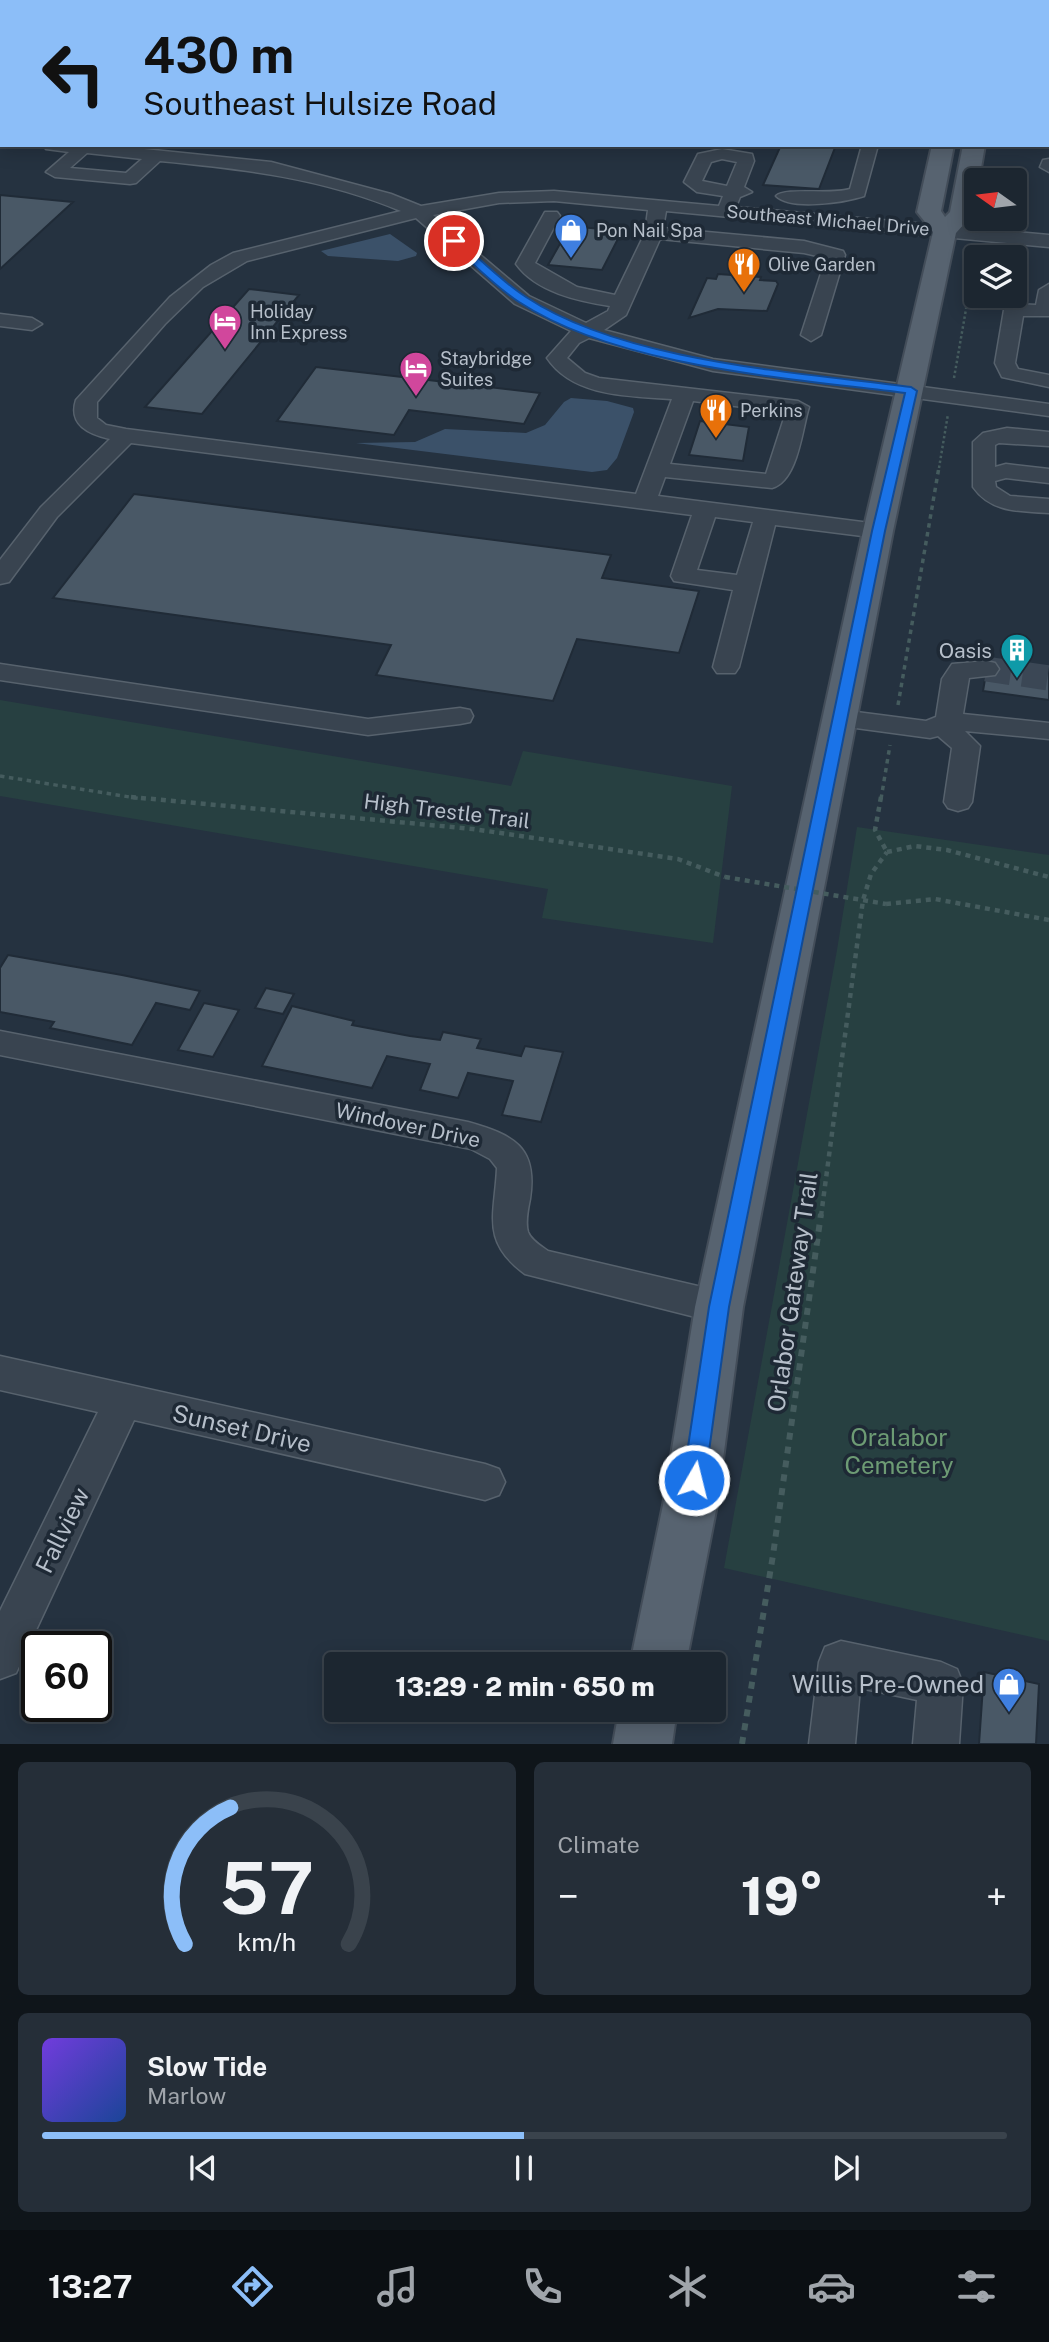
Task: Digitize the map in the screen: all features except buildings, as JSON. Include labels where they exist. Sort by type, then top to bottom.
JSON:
[{"type":"main road","points":[[943,147],[929,212],[945,231]]},
{"type":"main road","points":[[660,1652],[690,1505],[719,1307],[878,531],[945,231],[961,214],[974,147]]},
{"type":"main road","points":[[642,1744],[646,1722]]},
{"type":"street","points":[[73,147],[271,167],[351,187],[419,212],[514,294],[587,331],[638,347],[713,365],[911,391],[950,399],[1049,410]]},
{"type":"street","points":[[726,211],[734,191],[814,199],[850,197],[858,192],[869,147]]},
{"type":"street","points":[[83,148],[55,172],[130,179],[156,155]]},
{"type":"street","name":"Southeast Michael Drive","points":[[126,436],[97,429],[88,422],[83,415],[87,400],[184,295],[208,273],[240,257],[419,212],[499,198],[554,195],[1049,241]]},
{"type":"street","points":[[656,469],[751,481],[772,481],[779,472],[798,407],[595,383],[565,372],[557,358],[562,348],[615,315],[654,233],[653,223],[659,205]]},
{"type":"street","points":[[551,216],[525,264],[542,279],[563,290],[622,302]]},
{"type":"street","points":[[654,233],[804,247],[836,255],[811,335]]},
{"type":"street","points":[[1049,281],[1047,311],[1014,310],[1005,363],[1009,373],[1023,378],[1049,381]]},
{"type":"street","points":[[0,320],[32,324]]},
{"type":"street","points":[[645,501],[685,394]]},
{"type":"street","points":[[1049,439],[1008,435],[990,437],[984,442],[982,488],[988,496],[999,500],[1049,506]]},
{"type":"street","points":[[0,577],[48,512],[126,436],[878,531]]},
{"type":"street","points":[[983,477],[1006,471],[1049,476]]},
{"type":"street","points":[[706,509],[682,576],[747,584]]},
{"type":"street","points":[[726,667],[766,516]]},
{"type":"street","points":[[958,802],[966,746],[948,716],[955,678],[961,670],[986,669]]},
{"type":"street","points":[[0,672],[368,727],[460,716]]},
{"type":"street","points":[[841,718],[930,730],[948,716],[1049,713]]},
{"type":"street","points":[[948,716],[1049,731]]},
{"type":"street","name":"Windover Drive","points":[[0,1043],[468,1135],[497,1144],[512,1158],[515,1168],[509,1232],[524,1255],[538,1263],[719,1307]]},
{"type":"street","name":"Sunset Drive","points":[[0,1373],[485,1482]]},
{"type":"street","name":"Fallview","points":[[0,1658],[123,1401]]},
{"type":"street","points":[[832,1744],[841,1662],[941,1684],[936,1744]]},
{"type":"path","points":[[979,234],[875,830],[887,852],[915,846],[947,850],[1049,877]]},
{"type":"path","name":"High Trestle Trail","points":[[0,776],[151,800],[357,816],[473,829],[678,859],[725,877],[886,904],[935,899],[1049,920]]},
{"type":"path","name":"Orlabor Gateway Trail","points":[[742,1744],[774,1555],[858,955],[865,885],[878,860],[887,852]]},
{"type":"green space","points":[[0,700],[511,786],[523,751],[732,786],[713,943],[542,918],[548,889],[0,796]]},
{"type":"green space","name":"Oralabor Cemetery","points":[[857,827],[1049,855],[1049,1641],[724,1568]]},
{"type":"water","points":[[390,234],[417,253],[416,256],[398,261],[328,256],[321,251]]},
{"type":"water","points":[[571,398],[607,401],[633,408],[634,412],[617,458],[607,470],[592,472],[356,443],[415,442],[445,429],[526,433],[545,425],[564,402]]},
{"type":"tunnel","points":[[986,669],[1049,678]]},
{"type":"place","name":"Pon Nail Spa","points":[[571,260]]},
{"type":"place","name":"Olive Garden","points":[[744,294]]},
{"type":"place","name":"Holiday Inn Express","points":[[225,351]]},
{"type":"place","name":"Staybridge Suites","points":[[416,398]]},
{"type":"place","name":"Perkins","points":[[716,440]]},
{"type":"place","name":"Oasis","points":[[1017,680]]},
{"type":"place","name":"Willis Pre-Owned","points":[[1009,1714]]},
{"type":"route","points":[[454,241],[522,300],[570,324],[609,339],[713,365],[911,391],[878,531],[719,1307],[694,1480]]}]
